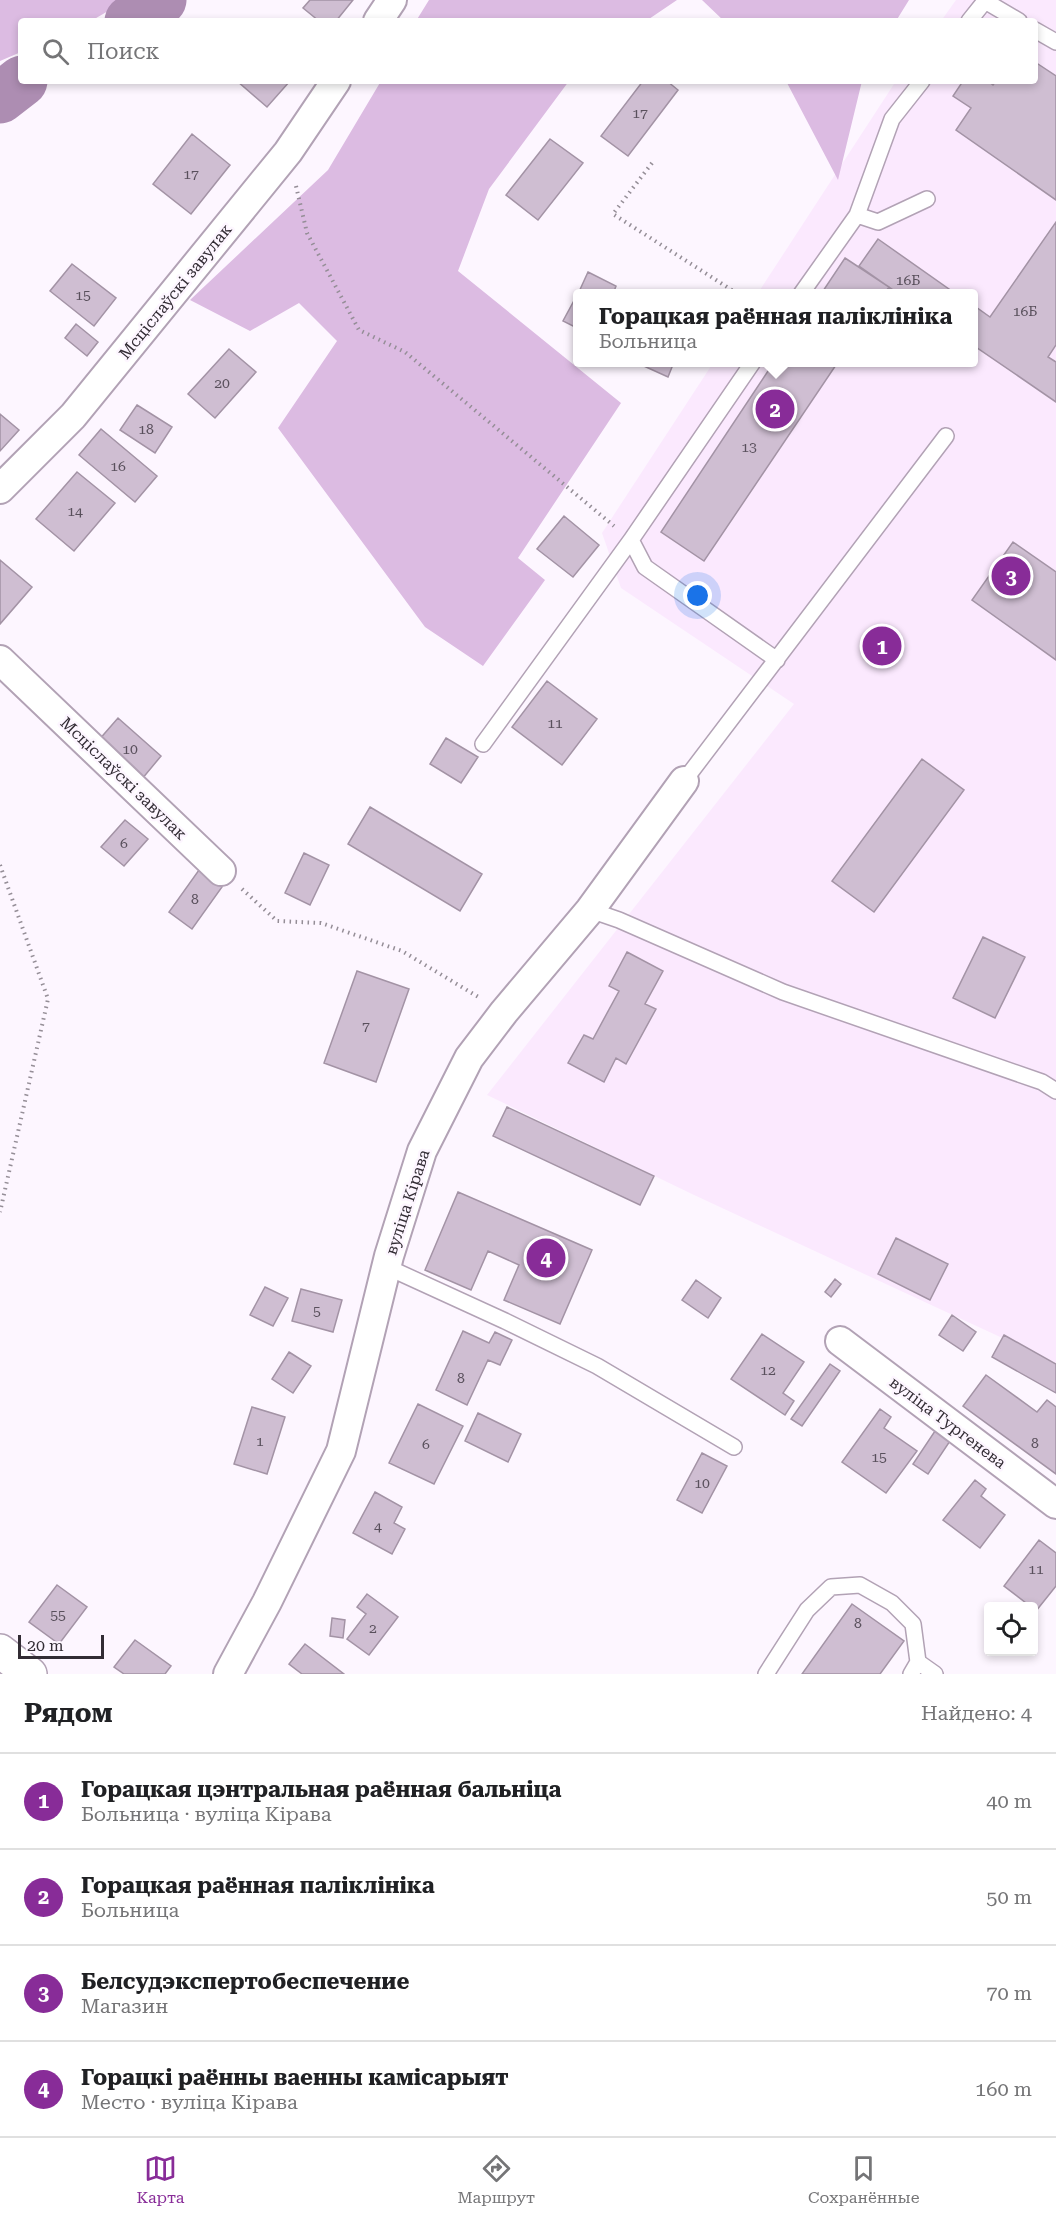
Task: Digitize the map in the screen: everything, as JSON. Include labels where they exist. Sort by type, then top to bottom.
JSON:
[{"type":"main road","points":[[0,1652],[30,1674]]},
{"type":"street","points":[[380,18],[392,0]]},
{"type":"street","name":"Мсціслаўскі завулак","points":[[0,489],[73,416],[288,152],[334,84]]},
{"type":"street","name":"Мсціслаўскі завулак","points":[[0,660],[221,871]]},
{"type":"street","name":"вуліца Кірава","points":[[228,1674],[267,1602],[340,1451],[387,1267],[422,1151],[469,1058],[504,1012],[590,910],[684,781]]},
{"type":"street","name":"вуліца Тургенева","points":[[840,1341],[1056,1504]]},
{"type":"lane","points":[[971,18],[985,1],[1014,18]]},
{"type":"lane","points":[[1038,32],[1056,42]]},
{"type":"lane","points":[[805,289],[857,215],[892,118],[920,84]]},
{"type":"lane","points":[[857,215],[878,222],[927,199]]},
{"type":"lane","points":[[483,744],[631,540],[750,367]]},
{"type":"lane","points":[[684,781],[946,436]]},
{"type":"lane","points":[[631,540],[645,567],[777,660]]},
{"type":"lane","points":[[590,910],[619,920],[783,992],[1042,1082],[1056,1090]]},
{"type":"lane","points":[[387,1267],[506,1321],[597,1366],[734,1447]]},
{"type":"lane","points":[[766,1674],[807,1610],[831,1587],[860,1585],[892,1603],[913,1624],[914,1668],[935,1674]]},
{"type":"path","points":[[288,152],[307,233],[359,330],[405,352],[631,540]]},
{"type":"path","points":[[652,163],[613,214],[730,289]]},
{"type":"path","points":[[0,865],[48,999],[0,1212]]},
{"type":"path","points":[[221,871],[277,921],[321,923],[402,951],[504,1012]]},
{"type":"shaded area","points":[[0,0],[127,0],[96,18],[18,18],[18,53],[0,61]]},
{"type":"shaded area","points":[[429,0],[677,0],[650,18],[418,18]]},
{"type":"shaded area","points":[[702,0],[909,0],[898,18],[721,18]]},
{"type":"shaded area","points":[[956,0],[1056,0],[1056,1363],[692,1194],[487,1095],[794,704],[621,588],[602,533],[710,367],[978,367],[978,289],[761,289],[894,84],[1038,84],[1038,18],[943,18]]},
{"type":"shaded area","points":[[379,84],[567,84],[489,189],[458,271],[573,364],[573,367],[577,367],[621,403],[518,558],[545,580],[483,666],[425,627],[278,428],[337,341],[299,303],[250,331],[190,300],[328,170]]},
{"type":"shaded area","points":[[788,84],[861,84],[838,180]]},
{"type":"building","points":[[310,0],[353,0],[338,18],[315,18],[303,8]]},
{"type":"building","points":[[1038,64],[1056,76],[1056,200],[956,130],[971,108],[953,96],[961,84],[1038,84]]},
{"type":"building","points":[[240,84],[287,84],[267,107]]},
{"type":"building","points":[[641,84],[671,84],[678,90],[628,156],[601,136]]},
{"type":"building","points":[[192,134],[230,165],[191,214],[153,184]]},
{"type":"building","points":[[550,139],[583,163],[538,220],[506,195]]},
{"type":"building","points":[[1056,222],[1056,345],[1048,357],[1056,362],[1056,402],[978,348],[978,309],[990,317]]},
{"type":"building","points":[[878,239],[949,289],[892,289],[859,266]]},
{"type":"building","points":[[845,258],[889,287],[888,289],[824,289]]},
{"type":"building","points":[[72,264],[116,298],[94,326],[50,291]]},
{"type":"building","points":[[588,272],[616,286],[615,289],[580,289]]},
{"type":"building","points":[[573,302],[573,326],[563,321]]},
{"type":"building","points":[[76,324],[98,342],[87,356],[65,338]]},
{"type":"building","points":[[229,349],[256,372],[215,418],[188,394]]},
{"type":"building","points":[[646,367],[672,367],[668,377]]},
{"type":"building","points":[[771,367],[835,367],[704,561],[661,532]]},
{"type":"building","points":[[137,405],[172,427],[155,453],[120,430]]},
{"type":"building","points":[[0,414],[19,430],[0,451]]},
{"type":"building","points":[[101,429],[157,476],[135,502],[79,455]]},
{"type":"building","points":[[77,472],[115,503],[74,551],[36,519]]},
{"type":"building","points":[[564,516],[599,545],[573,577],[537,549]]},
{"type":"building","points":[[1013,542],[1056,572],[1056,660],[972,600]]},
{"type":"building","points":[[0,560],[32,587],[0,624]]},
{"type":"building","points":[[547,681],[597,719],[562,765],[512,727]]},
{"type":"building","points":[[118,718],[161,756],[142,779],[98,741]]},
{"type":"building","points":[[446,738],[478,757],[461,783],[430,764]]},
{"type":"building","points":[[922,759],[964,790],[874,912],[832,881]]},
{"type":"building","points":[[370,807],[482,874],[460,911],[348,844]]},
{"type":"building","points":[[125,820],[148,839],[124,866],[101,847]]},
{"type":"building","points":[[304,853],[329,865],[310,905],[285,893]]},
{"type":"building","points":[[199,870],[222,887],[192,929],[169,912]]},
{"type":"building","points":[[983,937],[1025,957],[995,1018],[953,998]]},
{"type":"building","points":[[627,952],[663,971],[645,1004],[656,1009],[626,1064],[616,1058],[604,1082],[568,1063],[584,1035],[593,1039],[619,991],[609,986]]},
{"type":"building","points":[[357,971],[409,989],[376,1082],[324,1063]]},
{"type":"building","points":[[507,1107],[654,1176],[640,1205],[493,1136]]},
{"type":"building","points":[[458,1192],[592,1250],[560,1324],[504,1300],[519,1265],[488,1251],[471,1290],[425,1270]]},
{"type":"building","points":[[896,1238],[948,1264],[930,1300],[878,1274]]},
{"type":"building","points":[[835,1279],[841,1284],[831,1297],[825,1292]]},
{"type":"building","points":[[696,1280],[721,1298],[708,1318],[682,1300]]},
{"type":"building","points":[[265,1287],[288,1298],[273,1326],[250,1315]]},
{"type":"building","points":[[301,1289],[342,1300],[333,1332],[292,1321]]},
{"type":"building","points":[[952,1315],[976,1332],[963,1351],[939,1335]]},
{"type":"building","points":[[463,1331],[489,1343],[495,1332],[512,1340],[500,1365],[488,1360],[467,1405],[436,1390]]},
{"type":"building","points":[[762,1334],[804,1362],[783,1393],[794,1401],[785,1415],[731,1379]]},
{"type":"building","points":[[1004,1335],[1056,1364],[1056,1393],[992,1357]]},
{"type":"building","points":[[289,1352],[311,1366],[293,1393],[272,1379]]},
{"type":"building","points":[[830,1364],[840,1371],[802,1426],[791,1419]]},
{"type":"building","points":[[986,1375],[1037,1412],[1047,1400],[1056,1407],[1056,1474],[963,1406]]},
{"type":"building","points":[[418,1404],[463,1426],[434,1484],[389,1463]]},
{"type":"building","points":[[252,1407],[285,1417],[267,1474],[234,1464]]},
{"type":"building","points":[[880,1409],[891,1417],[884,1428],[917,1451],[886,1493],[842,1462]]},
{"type":"building","points":[[478,1413],[521,1434],[508,1462],[465,1441]]},
{"type":"building","points":[[935,1431],[950,1441],[928,1474],[913,1464]]},
{"type":"building","points":[[702,1453],[727,1466],[702,1513],[677,1500]]},
{"type":"building","points":[[975,1480],[986,1489],[981,1496],[1005,1515],[980,1548],[943,1520]]},
{"type":"building","points":[[375,1492],[402,1507],[394,1523],[405,1529],[392,1554],[353,1533]]},
{"type":"building","points":[[1039,1540],[1056,1553],[1056,1586],[1038,1608],[1038,1602],[1025,1602],[1004,1586]]},
{"type":"building","points":[[57,1585],[87,1607],[59,1644],[29,1622]]},
{"type":"building","points":[[367,1594],[398,1617],[369,1655],[347,1639],[366,1614],[357,1607]]},
{"type":"building","points":[[852,1604],[904,1641],[880,1674],[802,1674]]},
{"type":"building","points":[[332,1618],[345,1620],[343,1638],[330,1636]]},
{"type":"building","points":[[135,1640],[171,1666],[165,1674],[124,1674],[114,1667]]},
{"type":"building","points":[[305,1644],[344,1674],[302,1674],[289,1664]]},
{"type":"waterway","points":[[134,18],[161,0]]},
{"type":"waterway","points":[[0,98],[18,84]]},
{"type":"place","name":"Горацкая раённая паліклініка","points":[[775,409]]},
{"type":"place","name":"Белсудэкспертобеспечение","points":[[1011,576]]},
{"type":"place","name":"Горацкая цэнтральная раённая бальніца","points":[[882,646]]},
{"type":"place","name":"Горацкі раённы ваенны камісарыят","points":[[546,1258]]}]
